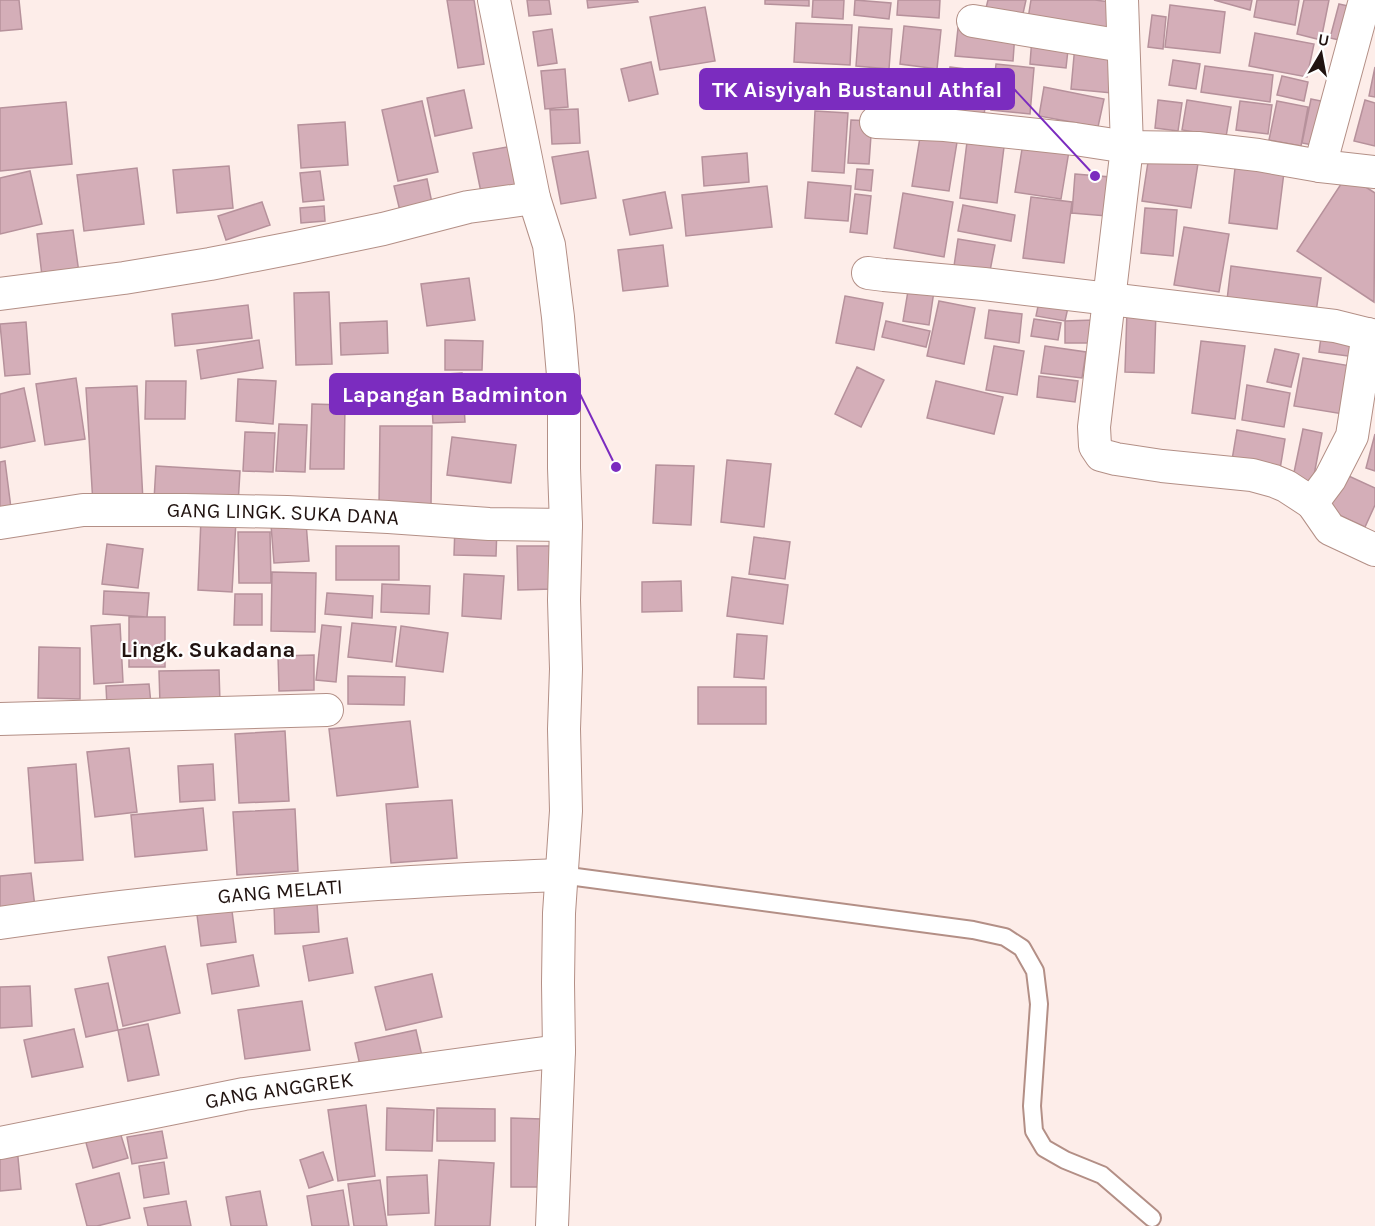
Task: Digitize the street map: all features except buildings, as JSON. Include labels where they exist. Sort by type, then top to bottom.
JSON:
[{"type":"street","points":[[494,0],[534,198],[549,245],[564,387],[566,811],[561,874],[559,1051],[552,1226]]},
{"type":"street","points":[[1122,0],[1127,147],[1094,427],[1095,446],[1101,455],[1116,459],[1252,475],[1274,481],[1312,502],[1330,530],[1375,550]]},
{"type":"street","points":[[1320,166],[1365,0]]},
{"type":"street","points":[[973,21],[1123,46]]},
{"type":"street","points":[[876,122],[945,125],[1127,147],[1198,148],[1258,155],[1320,166],[1375,171]]},
{"type":"street","points":[[0,294],[210,264],[383,229],[468,207],[534,198]]},
{"type":"street","points":[[868,273],[984,284],[1335,326],[1372,335],[1352,436],[1330,479],[1312,502]]},
{"type":"street","name":"GANG LINGK. SUKA DANA","points":[[0,523],[83,510],[185,510],[354,515],[489,524],[566,525]]},
{"type":"street","points":[[0,719],[327,710]]},
{"type":"street","name":"GANG MELATI","points":[[0,923],[134,905],[244,894],[561,874]]},
{"type":"street","name":"GANG ANGGREK","points":[[0,1143],[244,1094],[559,1051]]},
{"type":"lane","points":[[561,874],[973,930],[1005,937],[1022,948],[1035,971],[1039,1004],[1032,1106],[1034,1131],[1044,1148],[1065,1160],[1102,1175],[1152,1218]]},
{"type":"place","name":"TK Aisyiyah Bustanul Athfal","points":[[1095,176]]},
{"type":"place","name":"Lapangan Badminton","points":[[616,467]]},
{"type":"district","name":"Lingk. Sukadana","points":[[208,649]]}]
